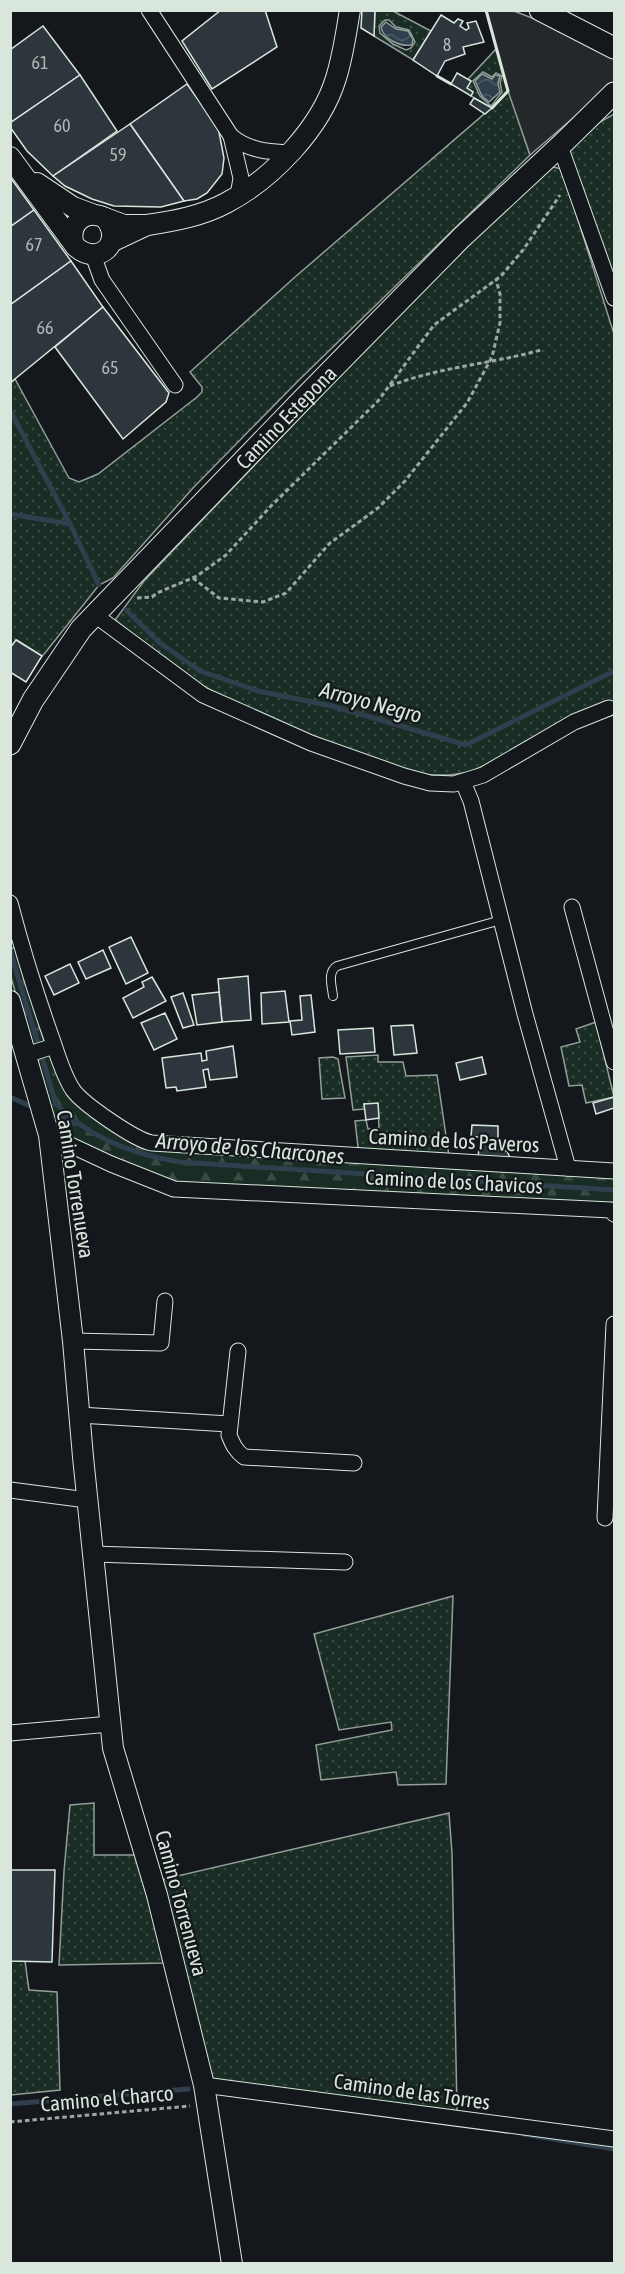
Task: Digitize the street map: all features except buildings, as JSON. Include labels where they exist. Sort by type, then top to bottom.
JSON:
[{"type":"main road","points":[[540,10],[615,48]]},
{"type":"main road","points":[[582,30],[615,40]]},
{"type":"main road","points":[[592,116],[615,93]]},
{"type":"main road","points":[[592,116],[615,104]]},
{"type":"main road","name":"Camino Estepona","points":[[10,744],[33,700],[81,629],[461,238],[592,116]]},
{"type":"street","points":[[149,10],[231,136],[240,143],[262,151],[292,153]]},
{"type":"street","points":[[11,157],[36,182],[59,200],[124,225],[147,225],[190,217],[224,204],[238,196],[292,153],[322,112],[336,79],[350,10]]},
{"type":"street","points":[[231,136],[241,178],[238,196]]},
{"type":"street","points":[[560,146],[615,298]]},
{"type":"street","points":[[11,157],[81,251],[93,255],[104,251],[111,242],[147,225]]},
{"type":"street","points":[[74,242],[72,235],[80,218],[99,216]]},
{"type":"street","points":[[99,216],[112,230],[111,242]]},
{"type":"street","points":[[93,255],[102,280],[175,385]]},
{"type":"street","points":[[95,615],[203,695],[263,723],[352,759],[404,776],[446,784],[483,776],[574,722],[609,708]]},
{"type":"street","points":[[462,782],[471,801],[568,1168]]},
{"type":"street","name":"Camino de los Paveros","points":[[10,903],[15,942],[40,1051],[68,1080],[75,1092],[145,1142],[615,1171]]},
{"type":"street","points":[[572,907],[615,1062]]},
{"type":"street","name":"Camino Torrenueva","points":[[10,1001],[40,1051],[73,1341],[113,1748],[157,1895],[204,2085],[232,2264]]},
{"type":"street","name":"Camino de los Chavicos","points":[[49,1135],[111,1164],[174,1189],[611,1210],[615,1214]]},
{"type":"street","points":[[73,1341],[161,1343],[165,1301]]},
{"type":"street","points":[[605,1518],[615,1324]]},
{"type":"street","points":[[238,1351],[229,1424],[229,1436],[234,1448],[244,1457],[354,1463]]},
{"type":"street","points":[[79,1415],[229,1424]]},
{"type":"street","points":[[10,1490],[87,1500]]},
{"type":"street","points":[[93,1554],[345,1562]]},
{"type":"street","points":[[10,1733],[110,1724]]},
{"type":"street","name":"Camino de las Torres","points":[[204,2085],[615,2139]]},
{"type":"lane","points":[[333,996],[331,975],[333,968],[337,966],[501,920]]},
{"type":"path","points":[[119,590],[131,597],[143,599],[152,597],[194,578],[226,555],[271,506],[378,401],[434,325],[495,279],[523,250],[540,222],[572,179]]},
{"type":"path","points":[[194,578],[219,598],[263,602],[286,593],[330,543],[378,508],[405,481],[467,403],[489,363],[500,323],[500,294],[495,279]]},
{"type":"path","points":[[389,387],[410,378],[489,363],[541,350]]},
{"type":"path","name":"Camino el Charco","points":[[10,2122],[207,2105]]},
{"type":"green space","points":[[375,11],[393,11],[431,31],[413,60],[374,36]],"holes":[[[385,20],[389,20],[396,27],[409,30],[415,42],[411,48],[406,50],[393,44],[380,33],[379,26]]]},
{"type":"green space","points":[[496,49],[530,155],[298,381],[193,488],[113,578],[99,585],[42,656],[17,640],[11,648],[11,383],[15,379],[69,478],[79,482],[98,474],[202,392],[202,387],[190,372],[295,277],[491,108],[471,96],[473,92],[467,88],[471,81],[468,79]],"holes":[[[483,72],[492,77],[496,73],[502,76],[500,82],[502,92],[491,106],[480,96],[473,81]]]},
{"type":"green space","points":[[614,114],[614,280],[568,150],[600,122]]},
{"type":"green space","points":[[553,167],[562,169],[614,334],[614,715],[591,721],[469,772],[422,775],[295,732],[215,693],[178,671],[115,620],[144,581],[371,343],[490,224]]},
{"type":"green space","points":[[15,947],[45,1044],[31,1048],[11,977],[11,949]]},
{"type":"green space","points":[[596,1022],[614,1097],[586,1103],[582,1085],[569,1086],[561,1047],[580,1042],[576,1029]]},
{"type":"green space","points":[[53,1051],[66,1091],[138,1144],[614,1175],[614,1204],[177,1182],[148,1174],[74,1141],[58,1130],[51,1116],[33,1057]]},
{"type":"green space","points":[[378,1055],[378,1062],[403,1062],[406,1076],[437,1075],[449,1156],[362,1150],[358,1147],[355,1121],[366,1120],[368,1129],[379,1128],[378,1104],[364,1104],[365,1109],[353,1110],[346,1057]]},
{"type":"green space","points":[[319,1058],[338,1059],[345,1098],[322,1099]]},
{"type":"green space","points":[[453,1596],[446,1784],[398,1785],[396,1772],[321,1780],[316,1745],[392,1730],[391,1722],[339,1730],[314,1634]]},
{"type":"green space","points":[[94,1803],[94,1855],[139,1855],[165,1963],[59,1965],[70,1805]]},
{"type":"green space","points":[[449,1813],[452,1853],[457,2111],[207,2080],[160,1880]]},
{"type":"green space","points":[[11,1961],[25,1961],[29,1990],[57,1992],[60,2090],[11,2095]]},
{"type":"shaded area","points":[[486,11],[514,11],[578,36],[614,58],[614,83],[530,155],[508,91]]},
{"type":"water","points":[[386,22],[396,29],[408,31],[413,39],[412,45],[402,45],[385,35],[381,27]]},
{"type":"water","points":[[482,74],[492,79],[495,75],[500,76],[498,83],[500,92],[489,102],[482,96],[475,81]]},
{"type":"waterway","name":"Arroyo Negro","points":[[10,410],[70,524]]},
{"type":"waterway","name":"Arroyo Negro","points":[[10,514],[70,524],[99,585]]},
{"type":"waterway","name":"Arroyo Negro","points":[[126,610],[160,643],[200,671],[258,691],[332,706],[466,745],[614,671]]},
{"type":"waterway","name":"Arroyo de los Charcones","points":[[10,950],[56,1104],[83,1126],[130,1150],[180,1162],[614,1190]]},
{"type":"waterway","points":[[10,1097],[30,1106]]},
{"type":"waterway","points":[[57,1116],[75,1124]]},
{"type":"waterway","points":[[10,2104],[188,2089]]},
{"type":"waterway","points":[[523,2134],[614,2149]]},
{"type":"wall","points":[[486,10],[508,91],[492,108]]},
{"type":"wall","points":[[437,76],[451,84]]}]
